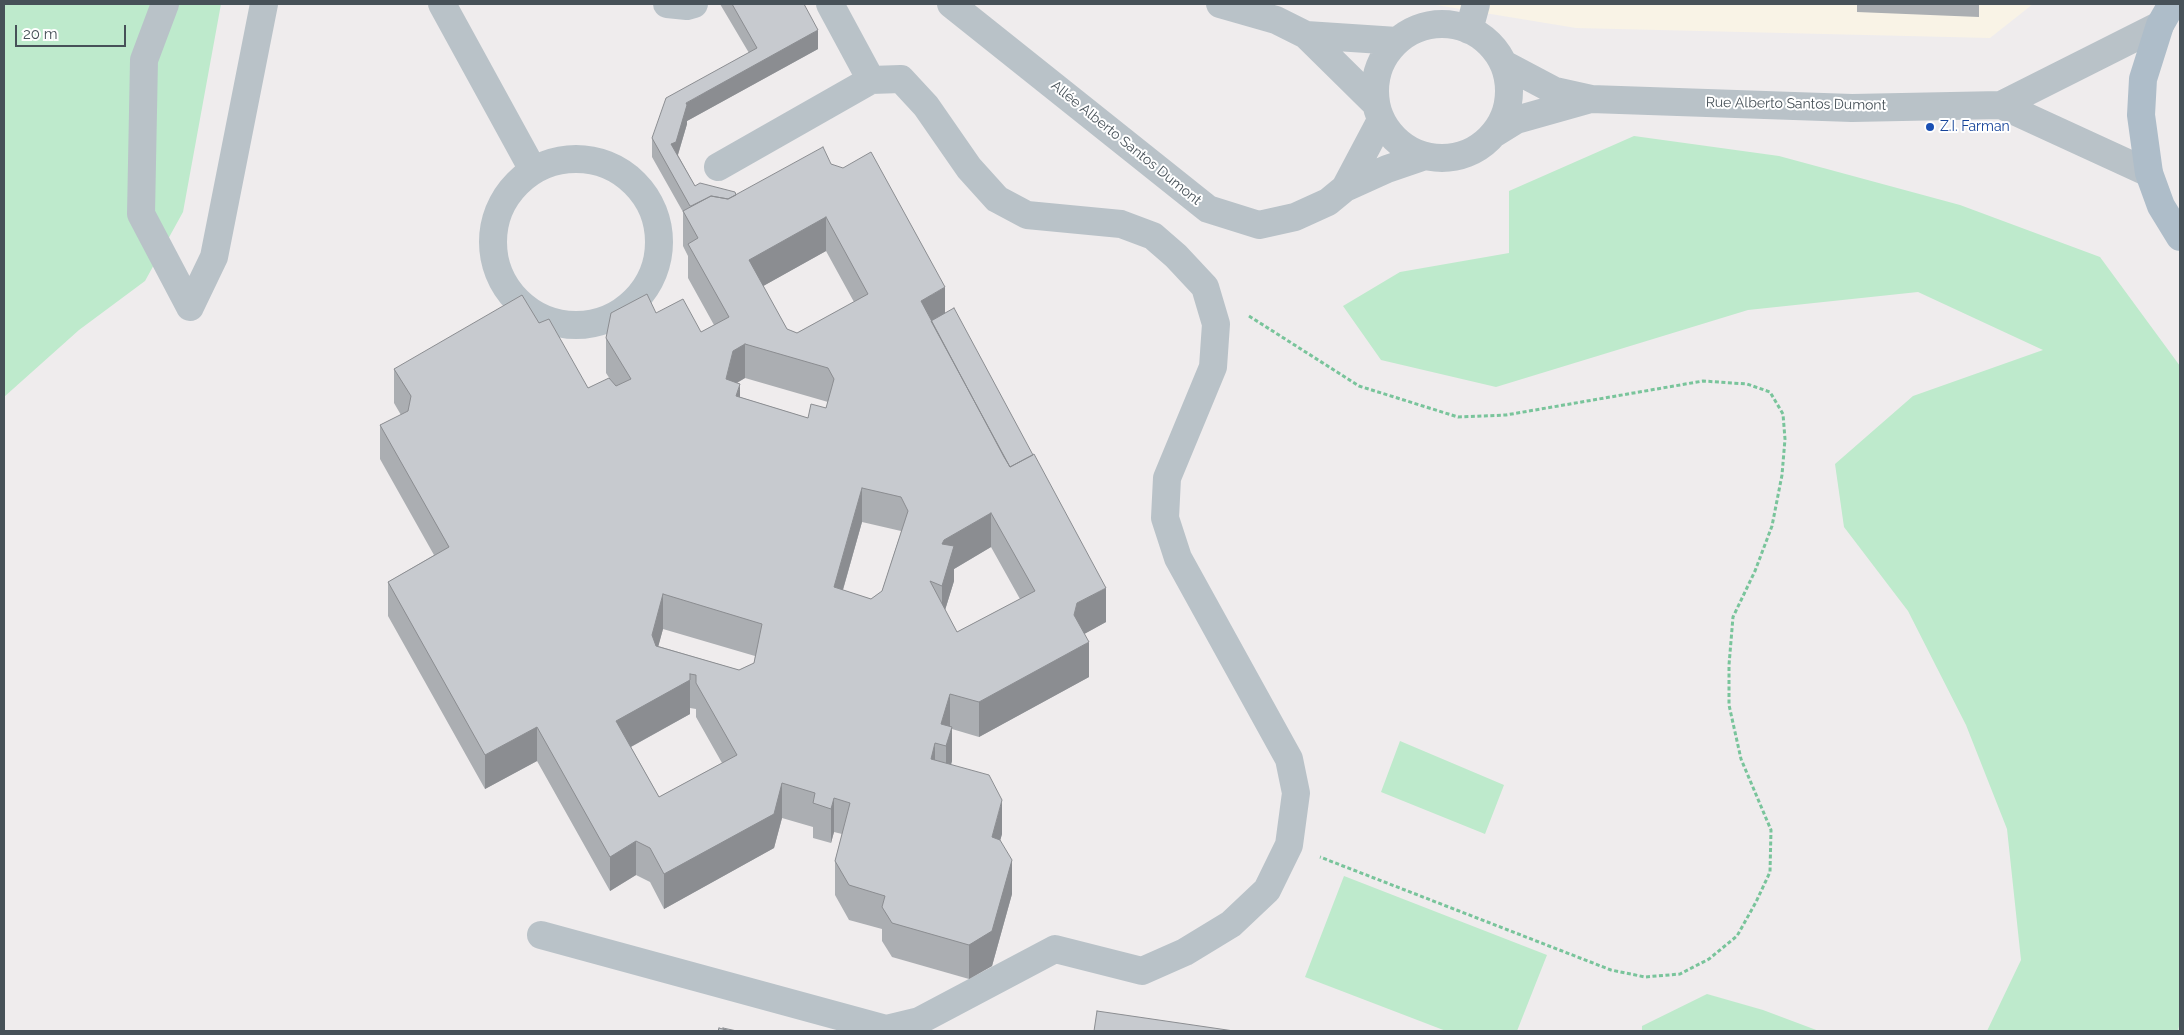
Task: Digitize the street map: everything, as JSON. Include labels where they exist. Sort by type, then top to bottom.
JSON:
[{"type":"main road","points":[[2166,15],[2143,79],[2140,115],[2149,173],[2161,206],[2180,237]]},
{"type":"street","points":[[165,4],[144,60],[141,214],[190,307],[214,257],[264,4]]},
{"type":"street","points":[[442,4],[533,170]]},
{"type":"street","points":[[667,4],[687,6],[694,4]]},
{"type":"street","points":[[830,4],[871,80]]},
{"type":"street","name":"Allée Alberto Santos Dumont","points":[[951,4],[1208,209],[1259,225],[1295,217],[1328,202],[1345,188],[1388,169],[1426,156]]},
{"type":"street","points":[[1220,4],[1276,20],[1306,35],[1379,112],[1390,134],[1402,145],[1426,156],[1451,158],[1475,150],[1494,133],[1506,112],[1509,88],[1504,64],[1490,44],[1470,30],[1445,24],[1419,28],[1397,41],[1383,59],[1376,81],[1379,112]]},
{"type":"street","points":[[1470,30],[1476,4]]},
{"type":"street","name":"Rue Alberto Santos Dumont","points":[[2001,105],[2166,15]]},
{"type":"street","points":[[1306,35],[1397,41]]},
{"type":"street","name":"Rue Alberto Santos Dumont","points":[[1504,64],[1556,91],[1591,99],[1852,108],[2001,105],[2149,173]]},
{"type":"street","points":[[541,935],[886,1029],[919,1021],[1055,949],[1142,971],[1185,952],[1231,924],[1267,890],[1289,845],[1296,793],[1289,759],[1178,558],[1165,518],[1167,478],[1212,367],[1216,324],[1204,287],[1176,256],[1153,236],[1120,224],[1027,215],[997,199],[969,168],[926,106],[901,79],[871,80],[718,167]]},
{"type":"street","name":"Rue Alberto Santos Dumont","points":[[1494,133],[1516,120],[1591,99]]},
{"type":"street","name":"Allée Alberto Santos Dumont","points":[[1345,188],[1379,112]]},
{"type":"street","points":[[560,159],[590,159],[617,169],[639,187],[654,212],[659,241],[655,270],[641,295],[619,314],[594,324],[568,325],[543,318],[521,304],[504,284],[495,260],[493,233],[500,208],[509,193],[514,186],[533,170],[560,159]]},
{"type":"path","points":[[1204,287],[1359,386],[1458,417],[1506,415],[1703,382],[1747,384],[1770,392],[1783,414],[1785,439],[1782,475],[1772,526],[1755,571],[1733,617],[1728,665],[1729,705],[1741,759],[1771,830],[1770,872],[1737,936],[1709,959],[1680,974],[1645,977],[1611,970],[1289,845]]},
{"type":"shaded area","points":[[1430,4],[2033,4],[1990,38],[1576,28]]},
{"type":"green space","points":[[4,4],[221,4],[183,212],[145,281],[79,330],[4,397]]},
{"type":"green space","points":[[1634,136],[1779,156],[1960,205],[2100,257],[2180,366],[2180,1021],[2178,1031],[1987,1031],[2021,960],[2007,829],[1966,725],[1908,611],[1844,527],[1835,464],[1913,396],[2043,350],[1918,292],[1748,310],[1496,387],[1381,360],[1343,306],[1400,272],[1509,253],[1509,191]]},
{"type":"green space","points":[[1400,741],[1504,785],[1485,834],[1381,792]]},
{"type":"green space","points":[[1344,876],[1547,955],[1517,1031],[1446,1031],[1305,977]]},
{"type":"green space","points":[[1707,994],[1763,1010],[1819,1031],[1642,1031],[1642,1026]]},
{"type":"building","points":[[732,4],[804,4],[818,30],[686,103],[676,142],[671,144],[695,186],[700,183],[735,192],[736,195],[728,199],[711,196],[690,206],[652,138],[666,98],[757,48]]},
{"type":"building","points":[[823,147],[831,164],[843,168],[871,152],[945,287],[921,301],[1004,457],[1010,467],[1034,454],[1106,588],[1077,603],[1074,615],[1089,642],[979,702],[950,694],[941,724],[952,727],[946,746],[935,743],[931,759],[989,775],[1002,800],[992,837],[1000,840],[1012,860],[992,931],[969,945],[892,923],[882,907],[885,896],[849,885],[835,861],[850,803],[834,798],[831,809],[813,803],[815,793],[782,783],[774,814],[664,874],[650,848],[636,841],[610,857],[537,727],[485,755],[388,582],[449,547],[380,425],[408,411],[411,396],[394,369],[522,295],[539,323],[549,319],[588,388],[609,378],[616,386],[631,379],[606,338],[611,313],[647,294],[656,313],[683,299],[701,332],[729,317],[688,244],[698,238],[683,211],[711,196],[728,199]],"holes":[[[826,217],[868,294],[797,333],[787,329],[749,260]],[[745,344],[828,368],[834,379],[826,408],[811,404],[808,418],[736,396],[740,384],[726,379],[733,351]],[[862,488],[901,497],[908,511],[882,591],[871,599],[834,587]],[[991,513],[1035,591],[957,632],[930,581],[942,586],[954,546],[942,544],[944,540]],[[663,594],[762,624],[754,663],[739,670],[656,646],[652,635]],[[690,674],[696,675],[696,683],[737,755],[659,797],[616,721],[690,680]]]},
{"type":"building","points":[[954,308],[1033,455],[1010,467],[931,321]]},
{"type":"building","points":[[1097,1011],[1234,1031],[1094,1031]]},
{"type":"building","points":[[719,1028],[730,1031],[718,1031]]},
{"type":"place","name":"Z.I. Farman","points":[[1930,127]]}]
